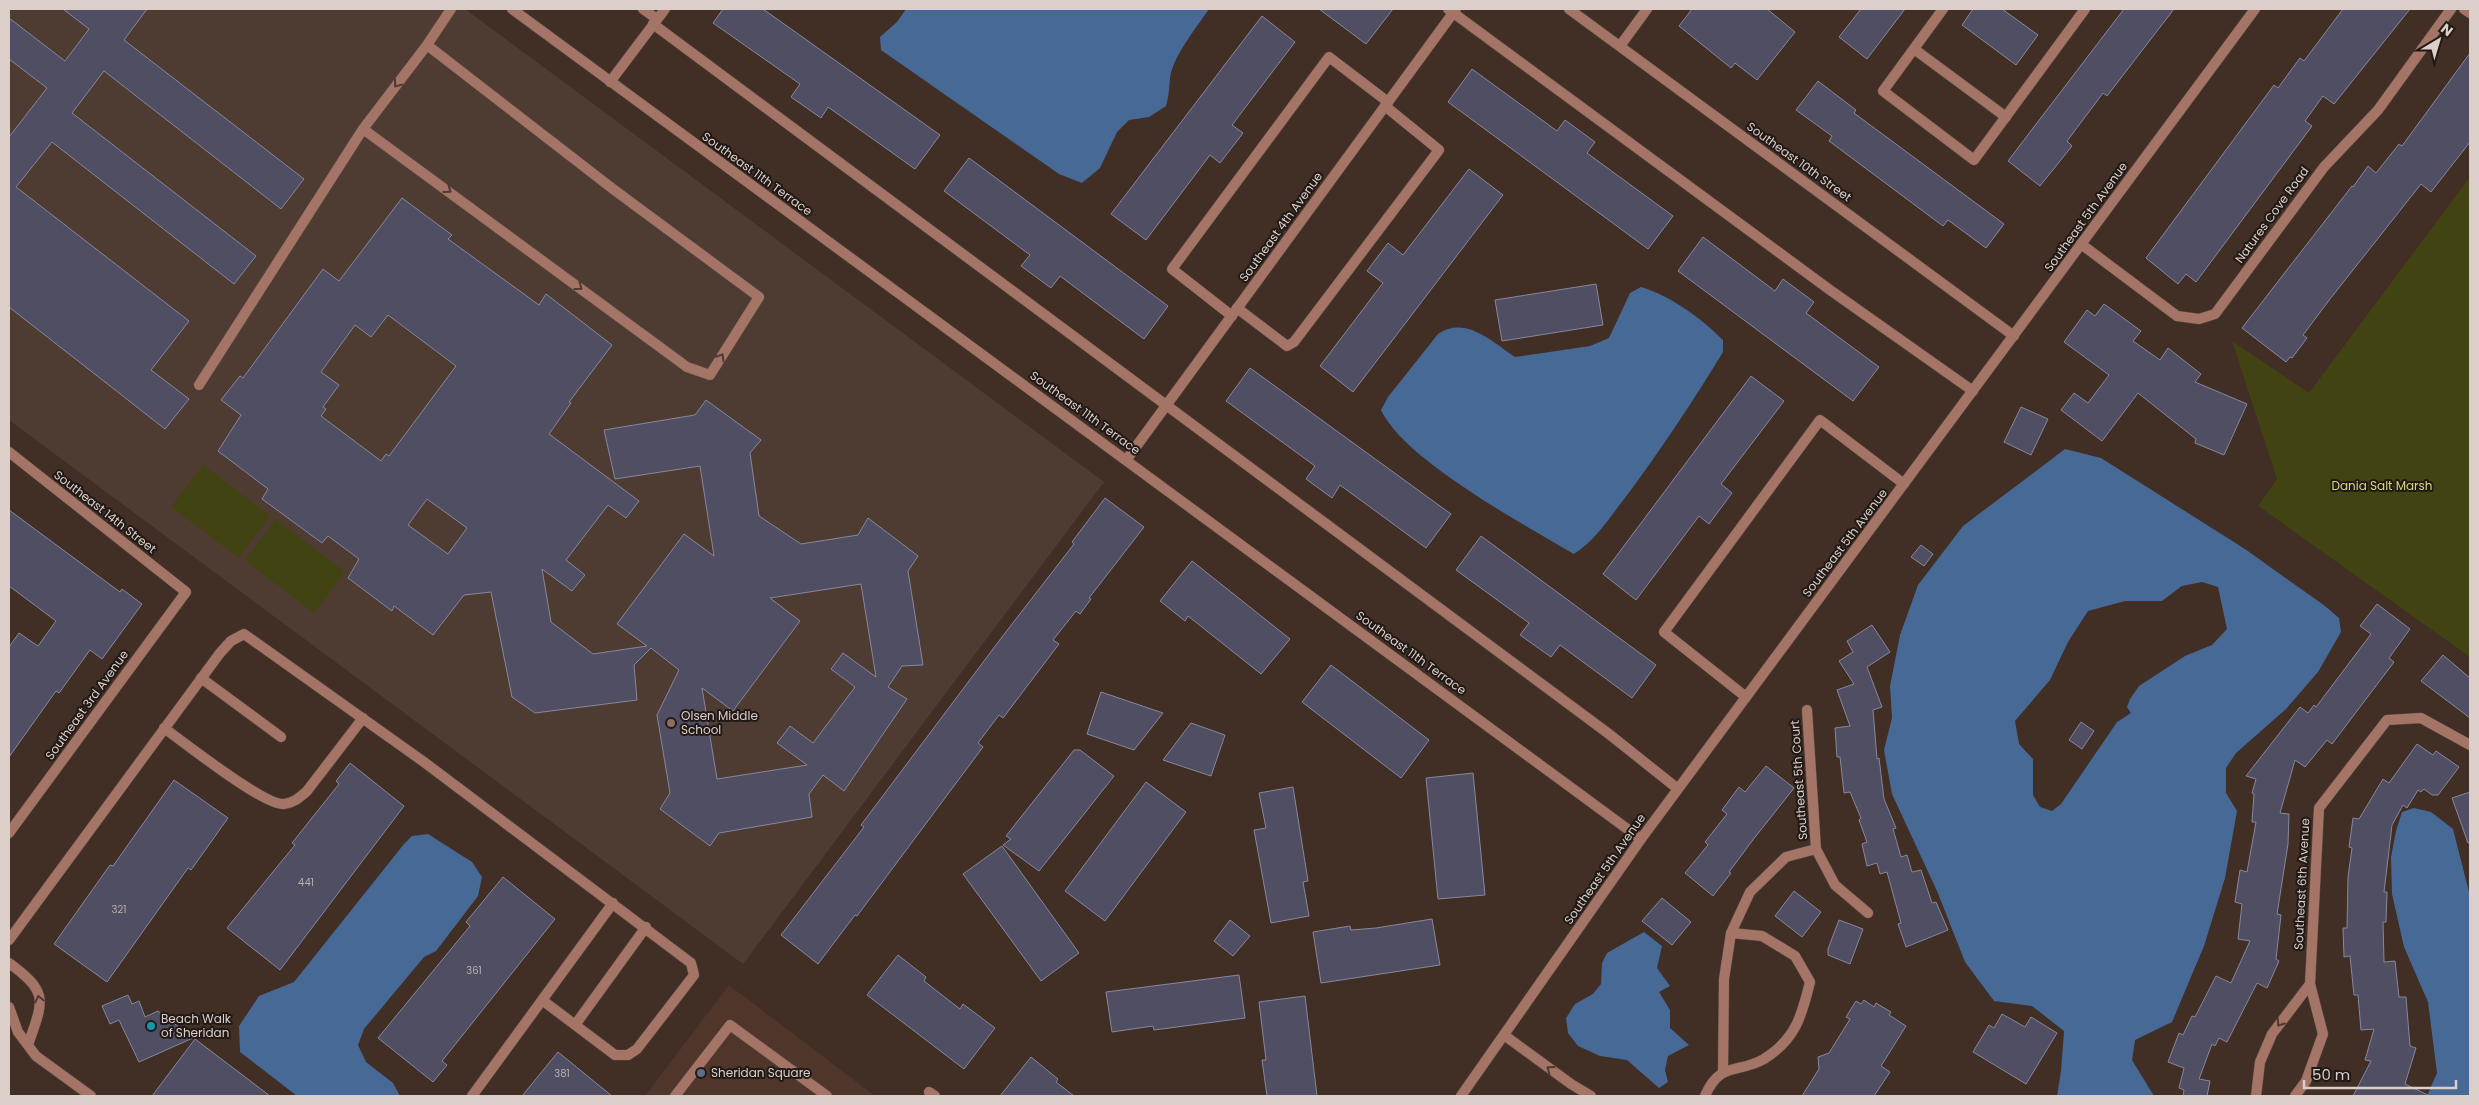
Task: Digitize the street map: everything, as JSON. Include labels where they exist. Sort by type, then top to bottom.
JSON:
[{"type":"street","points":[[199,385],[363,129],[427,45],[451,9]]},
{"type":"street","name":"Southeast 11th Terrace","points":[[512,9],[1127,459],[1641,839]]},
{"type":"street","points":[[643,9],[655,22],[1166,406],[1609,734],[1678,789]]},
{"type":"street","points":[[610,82],[665,9]]},
{"type":"street","name":"Southeast 10th Street","points":[[1569,9],[2014,336]]},
{"type":"street","points":[[1620,46],[1647,9]]},
{"type":"street","points":[[1943,9],[1883,91],[1974,160],[2086,9]]},
{"type":"street","name":"Southeast 5th Avenue","points":[[1465,1095],[1504,1035],[1641,839],[2255,9]]},
{"type":"street","name":"Natures Cove Road","points":[[2081,244],[2176,316],[2199,319],[2214,314],[2324,166],[2378,110],[2451,9]]},
{"type":"street","points":[[2464,9],[2470,13]]},
{"type":"street","points":[[1452,10],[1830,290],[1973,391]]},
{"type":"street","name":"Southeast 4th Avenue","points":[[1127,459],[1387,104],[1452,10]]},
{"type":"street","points":[[363,129],[687,367],[710,375],[759,297],[613,189],[427,45]]},
{"type":"street","points":[[1914,49],[2006,117]]},
{"type":"street","points":[[1329,57],[1387,104],[1439,150],[1294,342],[1287,346],[1172,269],[1329,57]]},
{"type":"street","points":[[1746,696],[1664,632],[1820,420],[1904,484]]},
{"type":"street","name":"Southeast 14th Street","points":[[9,452],[186,592]]},
{"type":"street","name":"Southeast 3rd Avenue","points":[[9,833],[186,592]]},
{"type":"street","points":[[9,940],[16,933],[201,678],[231,641],[244,634],[363,718],[646,927],[691,963],[694,975],[637,1049],[628,1056],[616,1055],[542,1000]]},
{"type":"street","points":[[201,678],[281,737]]},
{"type":"street","name":"Southeast 5th Court","points":[[1807,710],[1816,849],[1835,885],[1868,913]]},
{"type":"street","points":[[164,728],[262,798],[283,804],[297,800],[307,791],[363,718]]},
{"type":"street","name":"Southeast 6th Avenue","points":[[2295,1096],[2306,1081],[2323,1034],[2310,984],[2318,808],[2387,720],[2421,718],[2470,745]]},
{"type":"street","name":"Southeast 5th Court","points":[[1722,1072],[1724,979],[1731,933],[1750,892],[1786,857],[1816,849]]},
{"type":"street","points":[[472,1096],[613,903]]},
{"type":"street","points":[[575,1025],[646,927]]},
{"type":"street","points":[[1705,1096],[1722,1072],[1763,1059],[1784,1043],[1802,1017],[1810,982],[1795,956],[1762,936],[1731,933]]},
{"type":"street","points":[[9,963],[24,974],[38,992],[41,1006],[28,1045]]},
{"type":"street","points":[[2256,1096],[2260,1062],[2272,1034],[2310,984]]},
{"type":"street","points":[[9,1007],[18,1032],[36,1056],[91,1096]]},
{"type":"street","points":[[675,1096],[730,1025],[827,1096]]},
{"type":"street","points":[[1504,1035],[1571,1084],[1591,1096]]},
{"type":"shaded area","name":"Olsen Middle School","points":[[9,9],[465,9],[1104,482],[743,964],[9,420]]},
{"type":"shaded area","name":"Sheridan Square","points":[[729,985],[875,1096],[645,1096]]},
{"type":"green space","name":"Dania Salt Marsh","points":[[2470,177],[2470,657],[2258,506],[2277,479],[2232,341],[2309,393]]},
{"type":"green space","points":[[203,465],[270,516],[239,558],[171,507]]},
{"type":"green space","points":[[276,519],[345,572],[314,613],[245,560]]},
{"type":"water","points":[[906,9],[1209,9],[1186,42],[1172,69],[1166,106],[1149,117],[1129,120],[1117,132],[1100,168],[1082,183],[1059,174],[881,50],[880,37],[897,22]]},
{"type":"water","points":[[1641,287],[1674,302],[1705,324],[1723,340],[1723,352],[1651,463],[1608,521],[1589,542],[1574,554],[1497,509],[1439,470],[1414,450],[1394,429],[1381,410],[1388,397],[1438,334],[1448,329],[1469,329],[1479,333],[1515,357],[1590,346],[1609,338],[1630,293]]},
{"type":"water","points":[[2065,449],[2101,458],[2245,549],[2339,618],[2341,632],[2318,672],[2286,709],[2236,753],[2226,768],[2226,793],[2237,811],[2225,878],[2204,946],[2172,1022],[2135,1040],[2132,1060],[2154,1096],[2057,1096],[2064,1031],[2032,1006],[1994,1001],[1965,962],[1937,891],[1892,794],[1884,750],[1892,718],[1890,686],[1900,635],[1918,585],[1963,526]],"holes":[[[2202,582],[2218,587],[2227,629],[2212,645],[2185,656],[2139,686],[2127,707],[2131,713],[2117,722],[2061,804],[2052,811],[2040,807],[2033,795],[2033,759],[2019,744],[2015,721],[2050,680],[2068,642],[2088,611],[2125,601],[2162,601],[2182,586]]]},
{"type":"water","points":[[2414,808],[2431,812],[2453,829],[2469,892],[2470,1096],[2427,1096],[2437,1073],[2428,1002],[2404,947],[2392,894],[2391,857],[2396,831],[2402,812]]},
{"type":"water","points":[[428,834],[472,862],[482,877],[478,896],[436,951],[424,957],[364,1029],[358,1045],[366,1062],[393,1083],[400,1096],[297,1096],[240,1052],[239,1026],[259,996],[294,982],[404,844],[412,836]]},
{"type":"water","points":[[1644,932],[1662,946],[1657,968],[1670,986],[1659,992],[1670,1010],[1670,1028],[1689,1045],[1668,1056],[1665,1070],[1668,1082],[1659,1088],[1627,1060],[1600,1056],[1578,1046],[1568,1033],[1566,1018],[1575,1004],[1593,994],[1601,984],[1602,963],[1607,953]]},
{"type":"building","points":[[63,9],[147,9],[124,40],[304,179],[281,209],[104,71],[72,113],[256,256],[234,284],[52,142],[16,187],[189,321],[151,370],[189,399],[165,429],[9,307],[9,137],[47,88],[9,59],[9,18],[65,61],[89,29]]},
{"type":"building","points":[[723,9],[763,9],[940,135],[915,169],[828,107],[821,118],[791,97],[800,84],[713,23]]},
{"type":"building","points":[[1319,9],[1393,9],[1366,44]]},
{"type":"building","points":[[1692,9],[1767,9],[1795,32],[1757,80],[1735,63],[1731,68],[1679,26]]},
{"type":"building","points":[[1861,9],[1905,9],[1867,59],[1839,37]]},
{"type":"building","points":[[1973,9],[2002,9],[2038,35],[2016,65],[1962,25]]},
{"type":"building","points":[[2124,9],[2174,9],[2107,96],[2103,93],[2067,141],[2072,146],[2040,186],[2008,161]]},
{"type":"building","points":[[2343,9],[2410,9],[2334,104],[2323,96],[2305,121],[2312,126],[2196,282],[2186,274],[2178,284],[2146,258],[2274,85],[2278,88],[2300,58],[2304,61]]},
{"type":"building","points":[[1262,16],[1295,42],[1232,125],[1243,133],[1220,163],[1210,155],[1146,240],[1111,214]]},
{"type":"building","points":[[2470,53],[2470,142],[2431,192],[2421,184],[2330,299],[2303,335],[2307,338],[2292,358],[2290,357],[2286,362],[2242,328],[2368,166],[2376,173],[2399,144],[2402,146]]},
{"type":"building","points":[[1472,69],[1557,131],[1565,120],[1595,142],[1587,153],[1673,216],[1648,249],[1448,102]]},
{"type":"building","points":[[1818,81],[1856,110],[1854,113],[2004,224],[1986,248],[1948,220],[1943,226],[1829,141],[1832,136],[1796,110]]},
{"type":"building","points":[[969,158],[1168,306],[1144,339],[1060,276],[1051,288],[1021,266],[1030,255],[944,191]]},
{"type":"building","points":[[1469,169],[1503,195],[1353,392],[1320,366],[1383,283],[1367,271],[1388,243],[1403,255]]},
{"type":"building","points":[[402,198],[452,235],[448,239],[539,305],[546,294],[612,345],[569,402],[571,403],[549,434],[639,501],[626,518],[608,505],[566,560],[585,575],[572,591],[542,569],[551,622],[593,654],[647,646],[617,624],[684,534],[714,556],[700,466],[615,479],[604,430],[695,415],[706,400],[761,440],[750,453],[759,516],[801,544],[858,535],[868,518],[918,556],[908,571],[923,665],[902,666],[888,687],[907,699],[844,791],[823,775],[809,794],[812,817],[719,833],[710,846],[660,809],[670,793],[657,715],[679,670],[651,648],[634,665],[637,700],[535,713],[512,697],[491,592],[464,595],[433,635],[394,606],[392,611],[348,578],[359,559],[328,536],[322,543],[262,499],[268,489],[218,451],[241,415],[221,400],[240,376],[243,378],[323,269],[339,281]],"holes":[[[388,315],[456,366],[389,456],[386,454],[381,461],[321,416],[326,409],[323,407],[339,385],[321,372],[355,325],[371,337]],[[427,499],[467,528],[448,554],[408,525]],[[861,584],[876,677],[843,653],[831,669],[855,687],[813,743],[790,726],[777,743],[807,765],[717,779],[702,688],[733,711],[800,621],[770,598]]]},
{"type":"building","points":[[1703,237],[1775,291],[1783,279],[1814,302],[1806,313],[1879,367],[1853,401],[1678,271]]},
{"type":"building","points":[[1596,284],[1603,325],[1502,341],[1495,300]]},
{"type":"building","points":[[2104,304],[2141,331],[2133,341],[2160,360],[2168,348],[2201,374],[2195,382],[2247,404],[2224,455],[2195,443],[2196,439],[2138,393],[2102,441],[2061,410],[2074,393],[2088,403],[2109,375],[2064,342],[2087,310],[2095,316]]},
{"type":"building","points":[[1250,368],[1451,514],[1426,548],[1340,485],[1332,498],[1306,479],[1315,466],[1226,401]]},
{"type":"building","points":[[1751,376],[1784,401],[1721,484],[1732,493],[1709,524],[1699,516],[1636,600],[1603,574]]},
{"type":"building","points":[[2021,407],[2048,419],[2031,455],[2004,442]]},
{"type":"building","points":[[1105,498],[1144,527],[1089,598],[1091,599],[1080,614],[1076,611],[1053,640],[1059,644],[1003,718],[999,715],[978,743],[983,747],[857,916],[855,915],[818,964],[781,935],[864,827],[861,825],[1074,544],[1072,542]]},
{"type":"building","points":[[9,510],[120,592],[122,589],[142,604],[102,659],[90,650],[59,693],[56,691],[9,757],[9,647],[19,633],[38,646],[56,621],[9,586]]},
{"type":"building","points":[[1481,536],[1656,665],[1632,698],[1560,645],[1551,657],[1520,635],[1529,623],[1456,570]]},
{"type":"building","points":[[1921,545],[1933,554],[1924,566],[1911,557]]},
{"type":"building","points":[[1192,561],[1290,639],[1261,674],[1188,616],[1185,621],[1160,601]]},
{"type":"building","points":[[2377,604],[2410,629],[2389,658],[2394,662],[2332,744],[2327,740],[2305,767],[2295,760],[2280,813],[2289,814],[2288,844],[2277,914],[2281,915],[2276,959],[2279,961],[2267,988],[2257,983],[2227,1042],[2219,1038],[2215,1046],[2212,1044],[2199,1079],[2210,1081],[2207,1096],[2183,1096],[2184,1090],[2179,1088],[2184,1068],[2168,1062],[2179,1033],[2183,1035],[2192,1016],[2195,1017],[2216,976],[2231,983],[2250,941],[2238,939],[2242,904],[2235,902],[2240,870],[2247,872],[2256,822],[2252,822],[2254,794],[2252,793],[2256,779],[2246,776],[2300,707],[2308,713],[2314,705],[2316,707],[2371,634],[2360,626]]},
{"type":"building","points":[[1872,625],[1890,652],[1867,667],[1882,707],[1873,710],[1877,759],[1879,758],[1884,799],[1896,828],[1893,829],[1901,857],[1907,855],[1912,872],[1921,870],[1932,903],[1936,902],[1948,930],[1906,947],[1898,924],[1901,923],[1887,872],[1880,874],[1877,863],[1867,866],[1862,844],[1867,842],[1859,820],[1861,818],[1850,792],[1844,793],[1840,757],[1837,757],[1835,728],[1850,726],[1837,690],[1854,684],[1839,661],[1853,652],[1847,641]]},
{"type":"building","points":[[2443,655],[2470,678],[2470,718],[2421,681]]},
{"type":"building","points":[[1331,665],[1429,740],[1401,778],[1302,702]]},
{"type":"building","points":[[1101,692],[1163,713],[1134,750],[1087,734]]},
{"type":"building","points":[[2081,722],[2094,731],[2082,749],[2069,740]]},
{"type":"building","points":[[1191,723],[1225,735],[1211,776],[1163,760]]},
{"type":"building","points":[[2417,744],[2433,755],[2436,751],[2459,767],[2438,795],[2432,795],[2424,789],[2421,792],[2418,790],[2407,808],[2403,805],[2392,825],[2384,892],[2387,892],[2386,922],[2383,922],[2384,962],[2395,961],[2399,997],[2406,997],[2410,1046],[2416,1048],[2405,1084],[2430,1096],[2353,1096],[2371,1061],[2365,1060],[2374,1029],[2361,1030],[2358,995],[2354,995],[2350,956],[2344,957],[2343,928],[2347,928],[2348,877],[2352,848],[2349,847],[2353,818],[2359,819],[2383,779],[2389,783]]},
{"type":"building","points":[[1074,750],[1080,750],[1114,776],[1039,871],[1003,845],[1011,839],[1006,836]]},
{"type":"building","points":[[350,763],[404,806],[280,970],[227,928],[295,845],[292,843],[339,784],[336,781]]},
{"type":"building","points":[[1766,766],[1794,788],[1752,841],[1713,896],[1685,873],[1708,845],[1705,842],[1727,814],[1722,810],[1739,787],[1745,792]]},
{"type":"building","points":[[1473,773],[1485,895],[1438,899],[1426,778]]},
{"type":"building","points":[[174,780],[228,818],[191,870],[188,868],[107,982],[54,944],[110,865],[113,866]]},
{"type":"building","points":[[1146,782],[1186,812],[1105,921],[1065,891]]},
{"type":"building","points":[[1293,787],[1308,881],[1303,882],[1309,916],[1271,923],[1254,830],[1266,828],[1259,793]]},
{"type":"building","points":[[2470,792],[2470,843],[2468,843],[2452,798]]},
{"type":"building","points":[[1002,846],[1079,953],[1041,981],[963,874]]},
{"type":"building","points":[[503,877],[555,919],[442,1061],[447,1065],[433,1082],[378,1038],[470,926],[466,922]]},
{"type":"building","points":[[1794,891],[1821,912],[1802,937],[1775,916]]},
{"type":"building","points":[[1662,898],[1691,922],[1672,945],[1642,921]]},
{"type":"building","points":[[1432,919],[1440,965],[1321,983],[1313,932],[1350,926],[1351,930],[1376,928]]},
{"type":"building","points":[[1230,920],[1250,936],[1233,956],[1214,941]]},
{"type":"building","points":[[1839,920],[1863,929],[1850,964],[1828,955],[1828,949]]},
{"type":"building","points":[[898,955],[926,977],[924,981],[960,1009],[963,1004],[995,1028],[964,1069],[867,995]]},
{"type":"building","points":[[1239,975],[1245,1018],[1154,1030],[1153,1026],[1112,1032],[1106,992]]},
{"type":"building","name":"Beach Walk of Sheridan","points":[[128,995],[132,1004],[139,1001],[145,1017],[158,1011],[193,1038],[139,1062],[119,1020],[110,1024],[102,1006]]},
{"type":"building","points":[[1305,996],[1317,1096],[1267,1096],[1262,1060],[1266,1060],[1259,1002]]},
{"type":"building","points":[[1864,1000],[1874,1007],[1876,1003],[1891,1012],[1889,1015],[1906,1026],[1881,1066],[1890,1072],[1874,1096],[1802,1096],[1819,1069],[1818,1057],[1829,1053],[1850,1019],[1846,1017],[1856,1001],[1861,1004]]},
{"type":"building","points":[[2002,1014],[2025,1027],[2031,1017],[2057,1033],[2026,1084],[1973,1052],[1989,1025],[1994,1028]]},
{"type":"building","points":[[195,1039],[270,1096],[152,1096]]},
{"type":"building","points":[[558,1052],[612,1096],[522,1096]]},
{"type":"building","points":[[1031,1057],[1058,1079],[1056,1082],[1074,1096],[1000,1096]]},
{"type":"place","name":"Olsen Middle School","points":[[671,723]]},
{"type":"place","name":"Beach Walk of Sheridan","points":[[151,1026]]},
{"type":"place","name":"Sheridan Square","points":[[701,1073]]}]
